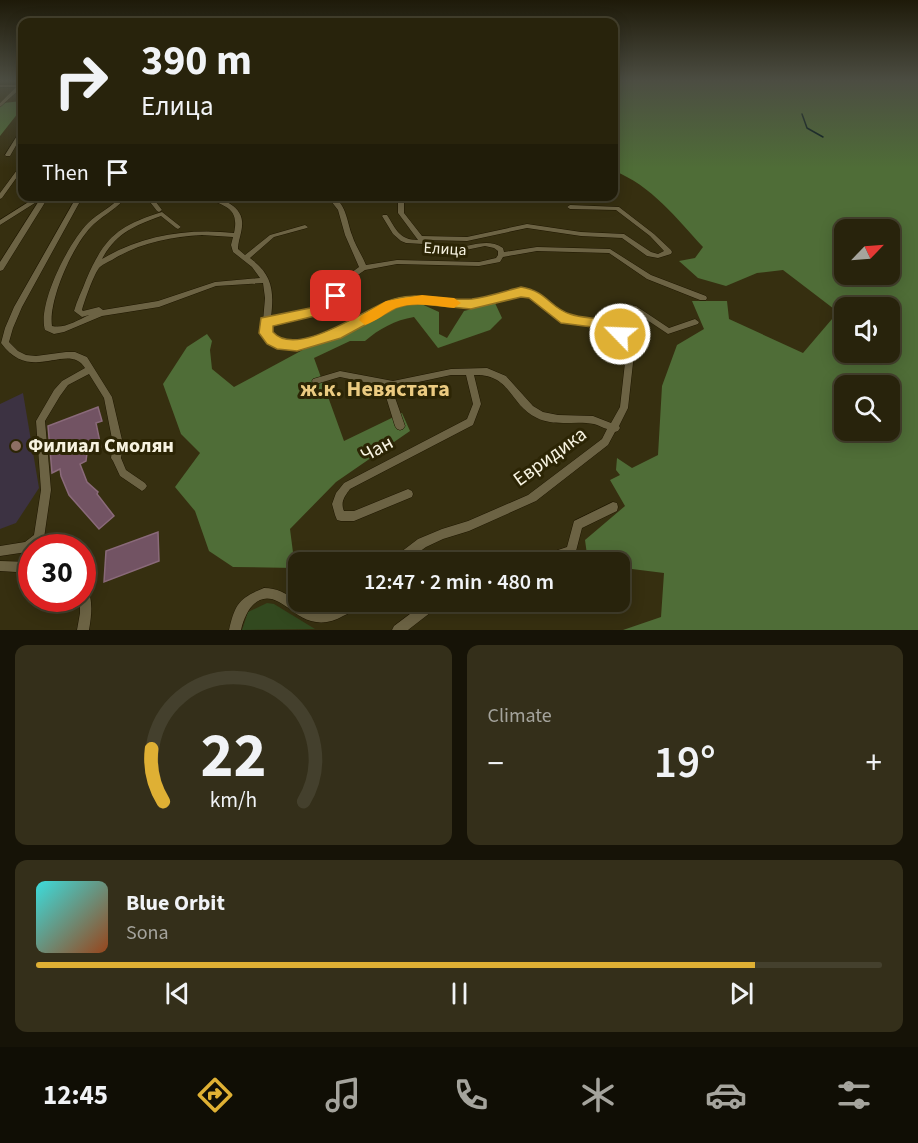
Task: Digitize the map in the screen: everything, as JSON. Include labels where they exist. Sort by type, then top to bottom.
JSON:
[{"type":"street","points":[[8,154],[18,138]]},
{"type":"street","points":[[0,197],[18,172]]},
{"type":"street","points":[[0,223],[37,201]]},
{"type":"street","points":[[0,268],[42,201]]},
{"type":"street","points":[[77,201],[45,254],[21,301],[8,327],[5,343],[12,353],[28,360],[69,355],[81,356],[108,397],[118,444],[116,458],[123,474],[142,486]]},
{"type":"street","points":[[120,201],[113,209],[91,223],[78,238],[49,305],[46,323],[48,328],[54,331],[101,313],[122,309]]},
{"type":"street","points":[[152,201],[160,212],[178,227]]},
{"type":"street","points":[[217,201],[238,214],[241,222],[235,250],[254,264],[270,288],[266,333],[272,340],[282,345],[297,345],[336,335],[391,305],[407,300],[422,299],[471,304],[521,292],[533,294],[566,319],[603,323],[617,314],[636,309],[668,331],[694,322]]},
{"type":"street","points":[[266,322],[314,312],[329,303],[350,277],[363,268],[347,230],[345,216],[339,205],[334,201]]},
{"type":"street","name":"Елица","points":[[363,268],[415,261],[479,264],[498,260],[501,255],[501,250],[492,245],[484,244],[456,249],[421,240],[401,213],[401,201]]},
{"type":"street","points":[[385,216],[395,236],[401,241],[467,239],[527,226],[581,234],[624,236],[649,254],[658,256],[669,253],[666,247],[617,208],[570,207]]},
{"type":"street","points":[[160,212],[116,236],[105,249],[78,311],[82,314],[159,304],[215,284],[266,280]]},
{"type":"street","points":[[245,259],[272,236],[305,227]]},
{"type":"street","points":[[97,266],[115,255],[149,242],[191,234],[237,235]]},
{"type":"street","points":[[501,255],[537,249],[610,251],[649,277],[703,298]]},
{"type":"street","name":"Евридика","points":[[410,552],[422,543],[442,534],[470,526],[532,498],[605,442],[615,428],[624,408],[630,354],[628,343],[620,334],[603,323]]},
{"type":"street","points":[[0,550],[27,547],[39,538],[46,490],[40,421],[65,383],[90,369]]},
{"type":"street","name":"Чан","points":[[408,494],[354,516],[341,516],[337,510],[338,498],[347,486],[470,422],[477,404],[469,371]]},
{"type":"street","points":[[400,426],[387,387],[430,375],[487,371],[498,375],[530,409],[541,416],[593,420],[615,428]]},
{"type":"street","points":[[316,381],[340,374],[393,384]]},
{"type":"street","points":[[568,552],[571,551],[578,525],[613,507]]},
{"type":"street","points":[[0,566],[18,567]]},
{"type":"street","points":[[235,630],[238,615],[246,602],[264,593],[282,596],[288,600]]},
{"type":"street","points":[[83,630],[86,612]]},
{"type":"street","points":[[307,612],[319,617],[337,615],[341,612]]},
{"type":"street","points":[[398,630],[422,612]]},
{"type":"shaded area","name":"Филиал Смолян","points":[[23,393],[39,488],[16,523],[0,529],[0,404]]},
{"type":"green space","points":[[0,109],[18,109],[18,113],[0,136]]},
{"type":"green space","points":[[618,109],[918,109],[918,630],[623,630],[661,617],[664,573],[630,571],[630,552],[587,552],[585,540],[625,506],[610,480],[620,475],[616,470],[617,458],[632,468],[658,455],[662,386],[677,345],[704,329],[692,301],[727,301],[729,319],[803,353],[834,317],[834,363],[900,363],[900,297],[834,297],[834,309],[783,270],[757,273],[726,286],[698,278],[679,261],[695,258],[703,247],[673,214],[640,185],[618,173]]},
{"type":"green space","points":[[417,302],[439,312],[439,334],[447,338],[464,311],[495,303],[502,318],[490,330],[438,348],[414,317],[407,318],[388,326],[365,341],[350,341],[314,358],[344,441],[402,413],[410,431],[336,482],[290,529],[293,552],[288,552],[288,568],[233,567],[209,551],[195,511],[175,487],[200,453],[181,434],[163,384],[187,347],[207,334],[212,341],[210,350],[212,369],[234,387],[310,346],[348,333],[386,310]]},
{"type":"green space","points":[[267,603],[274,604],[315,629],[242,630],[248,612]]},
{"type":"building","points":[[98,407],[102,421],[96,423],[101,447],[87,453],[86,461],[80,464],[87,482],[98,492],[97,494],[114,516],[99,529],[69,495],[60,469],[52,473],[48,426]]},
{"type":"building","points":[[158,532],[159,561],[104,582],[106,551]]},
{"type":"waterway","points":[[802,114],[807,128],[823,137]]},
{"type":"slow traffic","points":[[365,320],[391,305],[407,300],[422,299],[454,303]]},
{"type":"place","name":"Филиал Смолян","points":[[16,446]]},
{"type":"district","name":"ж.к. Невястата","points":[[375,389]]},
{"type":"route","points":[[336,296],[329,303],[306,315],[266,322],[266,333],[272,340],[282,345],[297,345],[336,335],[391,305],[407,300],[422,299],[471,304],[521,292],[540,298],[558,315],[566,319],[603,323],[620,334]]}]
